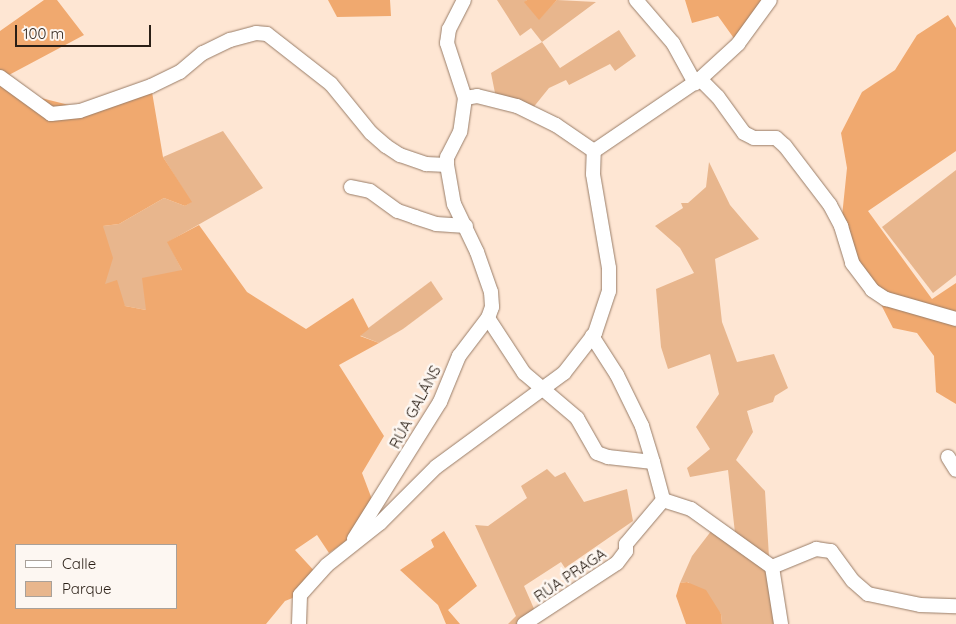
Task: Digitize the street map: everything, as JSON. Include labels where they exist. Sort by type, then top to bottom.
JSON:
[{"type":"street","points":[[464,0],[449,29],[447,43],[465,98],[460,132],[447,157],[447,165],[454,204],[466,226],[491,292],[492,307],[488,318],[524,373],[578,418],[597,453],[653,462]]},
{"type":"street","points":[[636,0],[673,43],[698,81],[718,97],[744,133],[754,138],[776,138],[785,146],[830,205],[840,226],[852,264],[872,290],[886,299],[956,319]]},
{"type":"street","points":[[594,151],[698,81],[738,44],[770,0]]},
{"type":"street","points":[[0,77],[51,114],[80,111],[151,86],[180,72],[203,53],[230,40],[256,33],[268,34],[331,84],[371,133],[386,146],[400,155],[426,164],[447,165]]},
{"type":"street","points":[[465,98],[477,96],[517,106],[556,125],[594,151]]},
{"type":"street","points":[[299,624],[300,595],[327,565],[352,547],[376,518],[436,467],[544,391],[564,374],[592,336],[609,283],[593,174],[594,151]]},
{"type":"street","points":[[351,187],[370,191],[398,211],[415,217],[436,224],[466,226]]},
{"type":"street","name":"RÚA GALÁNS","points":[[376,518],[440,402],[459,356],[488,318]]},
{"type":"street","points":[[592,336],[617,375],[646,433],[663,500],[691,509],[772,567],[781,624]]},
{"type":"street","points":[[948,457],[956,470]]},
{"type":"street","name":"RÚA PRAGA","points":[[524,624],[623,558],[626,544],[663,500]]},
{"type":"street","points":[[772,567],[816,549],[831,550],[853,581],[868,594],[920,605],[956,606]]},
{"type":"green space","points":[[497,0],[527,0],[525,2],[539,19],[557,0],[596,2],[542,42],[531,28],[520,36]]},
{"type":"green space","points":[[619,30],[636,56],[615,71],[610,64],[569,85],[566,80],[549,88],[532,109],[497,103],[491,73],[542,42],[560,68]]},
{"type":"green space","points":[[223,131],[263,188],[168,242],[182,270],[146,310],[125,306],[105,284],[103,226],[119,224],[164,198],[185,206],[191,202],[163,157]]},
{"type":"green space","points":[[709,162],[730,205],[759,239],[715,259],[722,322],[737,362],[774,354],[788,388],[775,396],[773,402],[747,411],[753,432],[736,460],[765,491],[769,557],[781,624],[722,624],[721,614],[688,582],[680,583],[692,556],[715,526],[735,533],[728,470],[690,477],[687,468],[710,449],[696,427],[719,394],[710,354],[668,369],[661,347],[656,289],[694,273],[680,248],[655,226],[683,208],[681,203],[688,203],[706,187]]},
{"type":"green space","points":[[956,170],[956,275],[933,293],[882,227]]},
{"type":"green space","points":[[431,281],[443,299],[403,329],[379,343],[359,335]]},
{"type":"green space","points":[[547,469],[555,477],[565,472],[584,502],[627,489],[633,521],[565,568],[561,562],[524,586],[535,611],[519,624],[508,624],[516,616],[475,525],[488,526],[527,498],[521,486]]},
{"type":"shaded area","points":[[44,0],[57,0],[84,35],[7,76],[41,98],[73,106],[151,86],[163,157],[192,202],[185,206],[164,198],[119,224],[103,226],[113,258],[105,284],[117,280],[125,306],[146,310],[142,278],[182,270],[167,242],[199,225],[247,292],[306,329],[353,298],[369,329],[360,336],[379,343],[339,365],[384,436],[362,473],[373,502],[346,541],[329,553],[317,535],[295,550],[318,575],[300,595],[285,601],[266,624],[0,624],[0,31]]},
{"type":"shaded area","points":[[328,0],[390,0],[391,16],[337,17]]},
{"type":"shaded area","points":[[527,0],[557,0],[539,20],[524,2]]},
{"type":"shaded area","points":[[685,0],[769,0],[738,44],[718,16],[692,23]]},
{"type":"shaded area","points":[[948,15],[956,28],[956,151],[868,211],[932,299],[956,283],[956,404],[936,392],[934,356],[917,333],[893,328],[841,226],[847,168],[841,133],[862,92],[895,70],[917,35]]},
{"type":"shaded area","points":[[444,531],[477,586],[448,610],[460,624],[446,624],[438,605],[400,570],[434,547],[431,540]]},
{"type":"shaded area","points":[[687,582],[706,590],[721,614],[722,624],[686,624],[676,596],[680,583]]}]
